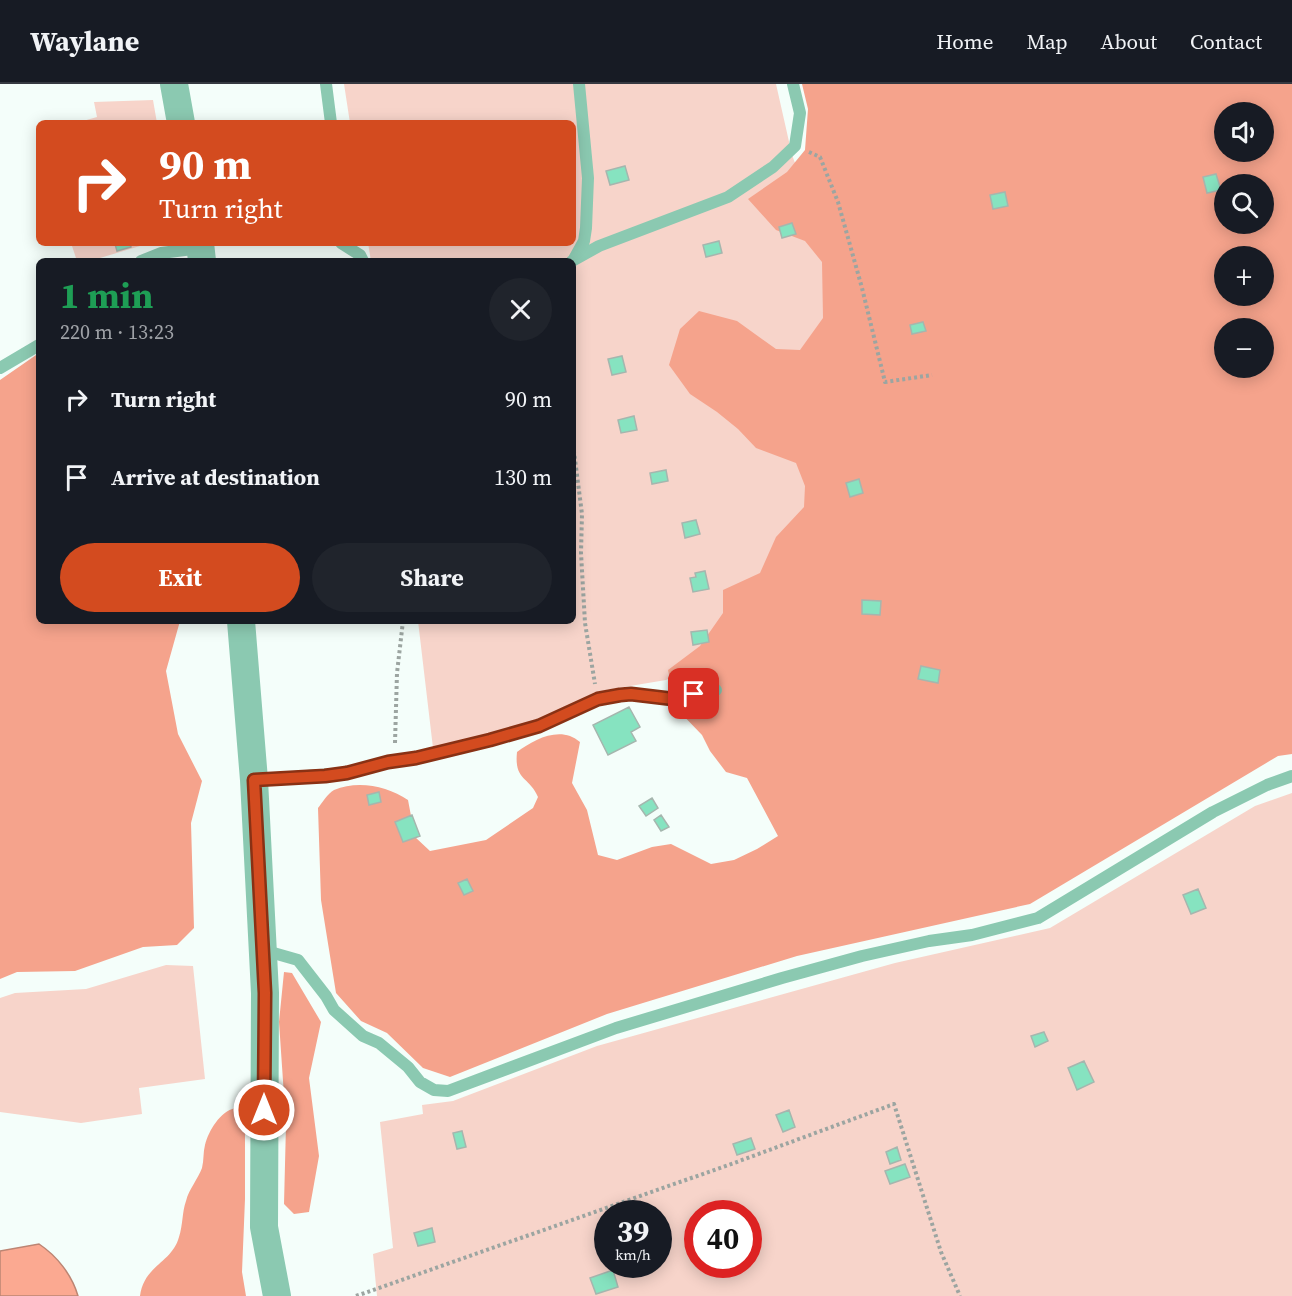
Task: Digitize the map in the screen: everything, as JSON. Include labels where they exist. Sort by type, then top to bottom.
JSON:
[{"type":"street","points":[[174,84],[180,120]]},
{"type":"street","points":[[241,624],[254,780],[265,993],[264,1227],[277,1296]]},
{"type":"lane","points":[[326,84],[332,120]]},
{"type":"lane","points":[[574,258],[584,241],[588,188],[579,84]]},
{"type":"lane","points":[[576,258],[599,246],[728,196],[773,167],[795,146],[800,112],[794,84]]},
{"type":"lane","points":[[346,246],[362,258]]},
{"type":"lane","points":[[148,258],[161,253],[201,251]]},
{"type":"lane","points":[[0,368],[36,347]]},
{"type":"lane","points":[[254,780],[325,776],[416,758],[539,726],[598,699],[631,694],[673,699],[716,690]]},
{"type":"lane","points":[[263,950],[298,960],[334,1010],[363,1036],[380,1043],[408,1067],[420,1082],[434,1090],[448,1091],[616,1028],[782,978],[862,956],[929,941],[972,935],[1038,918],[1213,812],[1267,785],[1292,776]]},
{"type":"path","points":[[795,146],[820,157],[837,202],[862,288],[885,382],[932,375]]},
{"type":"path","points":[[576,467],[582,514],[581,553],[585,623],[598,699]]},
{"type":"path","points":[[388,762],[395,743],[397,674],[403,624]]},
{"type":"path","points":[[356,1296],[894,1104],[941,1252],[960,1296]]},
{"type":"shaded area","points":[[344,84],[776,84],[792,155],[830,256],[833,341],[805,457],[808,507],[757,636],[666,680],[606,690],[537,721],[433,748],[418,624],[576,624],[576,258],[370,258],[368,246],[576,246],[576,120],[350,120]]},
{"type":"shaded area","points":[[802,84],[1292,84],[1292,754],[1278,756],[1030,904],[797,956],[607,1014],[450,1077],[423,1068],[387,1033],[361,1021],[336,993],[321,900],[318,808],[332,791],[362,785],[382,788],[400,795],[408,800],[415,837],[430,851],[486,840],[533,808],[538,797],[520,773],[517,752],[539,739],[556,734],[573,737],[580,742],[572,783],[587,810],[598,855],[617,860],[652,847],[671,844],[711,864],[734,860],[778,836],[747,778],[726,772],[710,751],[702,735],[676,708],[668,670],[700,646],[723,613],[723,590],[760,573],[776,537],[804,507],[805,486],[796,463],[756,448],[738,429],[690,394],[669,365],[680,329],[699,311],[737,321],[776,349],[800,350],[823,318],[822,262],[805,241],[776,230],[748,199],[787,172],[805,150],[808,109]]},
{"type":"shaded area","points":[[153,100],[156,120],[86,120],[97,117],[94,102]]},
{"type":"shaded area","points":[[72,246],[140,246],[100,258],[76,258]]},
{"type":"shaded area","points":[[36,355],[36,624],[179,624],[166,671],[178,734],[202,781],[191,823],[194,928],[177,945],[143,947],[75,971],[17,972],[0,979],[0,380]]},
{"type":"shaded area","points":[[1292,793],[1292,1296],[377,1296],[373,1254],[393,1248],[380,1122],[423,1114],[422,1105],[453,1101],[597,1046],[895,963],[1050,928],[1255,806]]},
{"type":"shaded area","points":[[166,965],[193,966],[205,1079],[139,1088],[142,1114],[81,1123],[0,1112],[0,998],[15,993],[86,989]]},
{"type":"shaded area","points":[[284,972],[292,973],[321,1022],[309,1078],[319,1156],[309,1212],[294,1214],[284,1204],[286,1125],[279,1022]]},
{"type":"shaded area","points":[[235,1108],[240,1112],[245,1130],[242,1272],[246,1296],[140,1296],[147,1277],[175,1246],[187,1197],[202,1168],[204,1148],[209,1133],[225,1113]]},
{"type":"shaded area","points":[[39,1244],[63,1267],[78,1296],[0,1296],[0,1251]]},
{"type":"building","points":[[625,166],[629,180],[610,185],[606,171]]},
{"type":"building","points":[[1214,174],[1214,192],[1207,193],[1203,177]]},
{"type":"building","points":[[1005,192],[1008,206],[993,209],[990,195]]},
{"type":"building","points":[[792,223],[796,234],[782,238],[779,227]]},
{"type":"building","points":[[719,241],[722,253],[706,257],[703,245]]},
{"type":"building","points":[[116,246],[131,246],[131,247],[117,251]]},
{"type":"building","points":[[923,322],[926,331],[912,334],[910,325]]},
{"type":"building","points":[[622,356],[626,372],[612,375],[608,359]]},
{"type":"building","points":[[634,416],[637,430],[621,433],[618,420]]},
{"type":"building","points":[[666,470],[668,481],[652,484],[650,473]]},
{"type":"building","points":[[859,479],[863,493],[850,497],[846,483]]},
{"type":"building","points":[[696,520],[700,534],[685,538],[682,523]]},
{"type":"building","points":[[705,571],[709,589],[693,592],[690,578],[696,577],[695,573]]},
{"type":"building","points":[[862,600],[881,601],[880,615],[862,614]]},
{"type":"building","points":[[707,630],[709,642],[693,645],[691,632]]},
{"type":"building","points":[[921,666],[940,670],[938,683],[918,679]]},
{"type":"building","points":[[629,707],[640,727],[631,732],[636,741],[608,755],[593,725]]},
{"type":"building","points":[[379,792],[381,802],[369,805],[367,795]]},
{"type":"building","points":[[652,798],[658,808],[646,816],[639,806]]},
{"type":"building","points":[[412,815],[420,836],[403,842],[395,822]]},
{"type":"building","points":[[661,815],[669,827],[661,831],[654,820]]},
{"type":"building","points":[[467,879],[473,891],[464,895],[458,883]]},
{"type":"building","points":[[1198,889],[1206,908],[1191,914],[1183,895]]},
{"type":"building","points":[[1044,1032],[1048,1041],[1035,1047],[1031,1036]]},
{"type":"building","points":[[1084,1061],[1094,1082],[1077,1090],[1068,1068]]},
{"type":"building","points":[[789,1110],[795,1127],[783,1132],[776,1115]]},
{"type":"building","points":[[462,1131],[466,1147],[457,1149],[453,1133]]},
{"type":"building","points":[[751,1138],[755,1149],[737,1155],[733,1144]]},
{"type":"building","points":[[897,1147],[901,1160],[890,1164],[886,1152]]},
{"type":"building","points":[[905,1164],[910,1177],[890,1184],[885,1171]]},
{"type":"building","points":[[432,1228],[435,1242],[418,1246],[414,1233]]},
{"type":"building","points":[[590,1278],[615,1278],[618,1287],[596,1294]]},
{"type":"route","points":[[264,1110],[265,993],[254,780],[325,776],[416,758],[539,726],[598,699],[631,694],[673,699],[694,694]]}]
